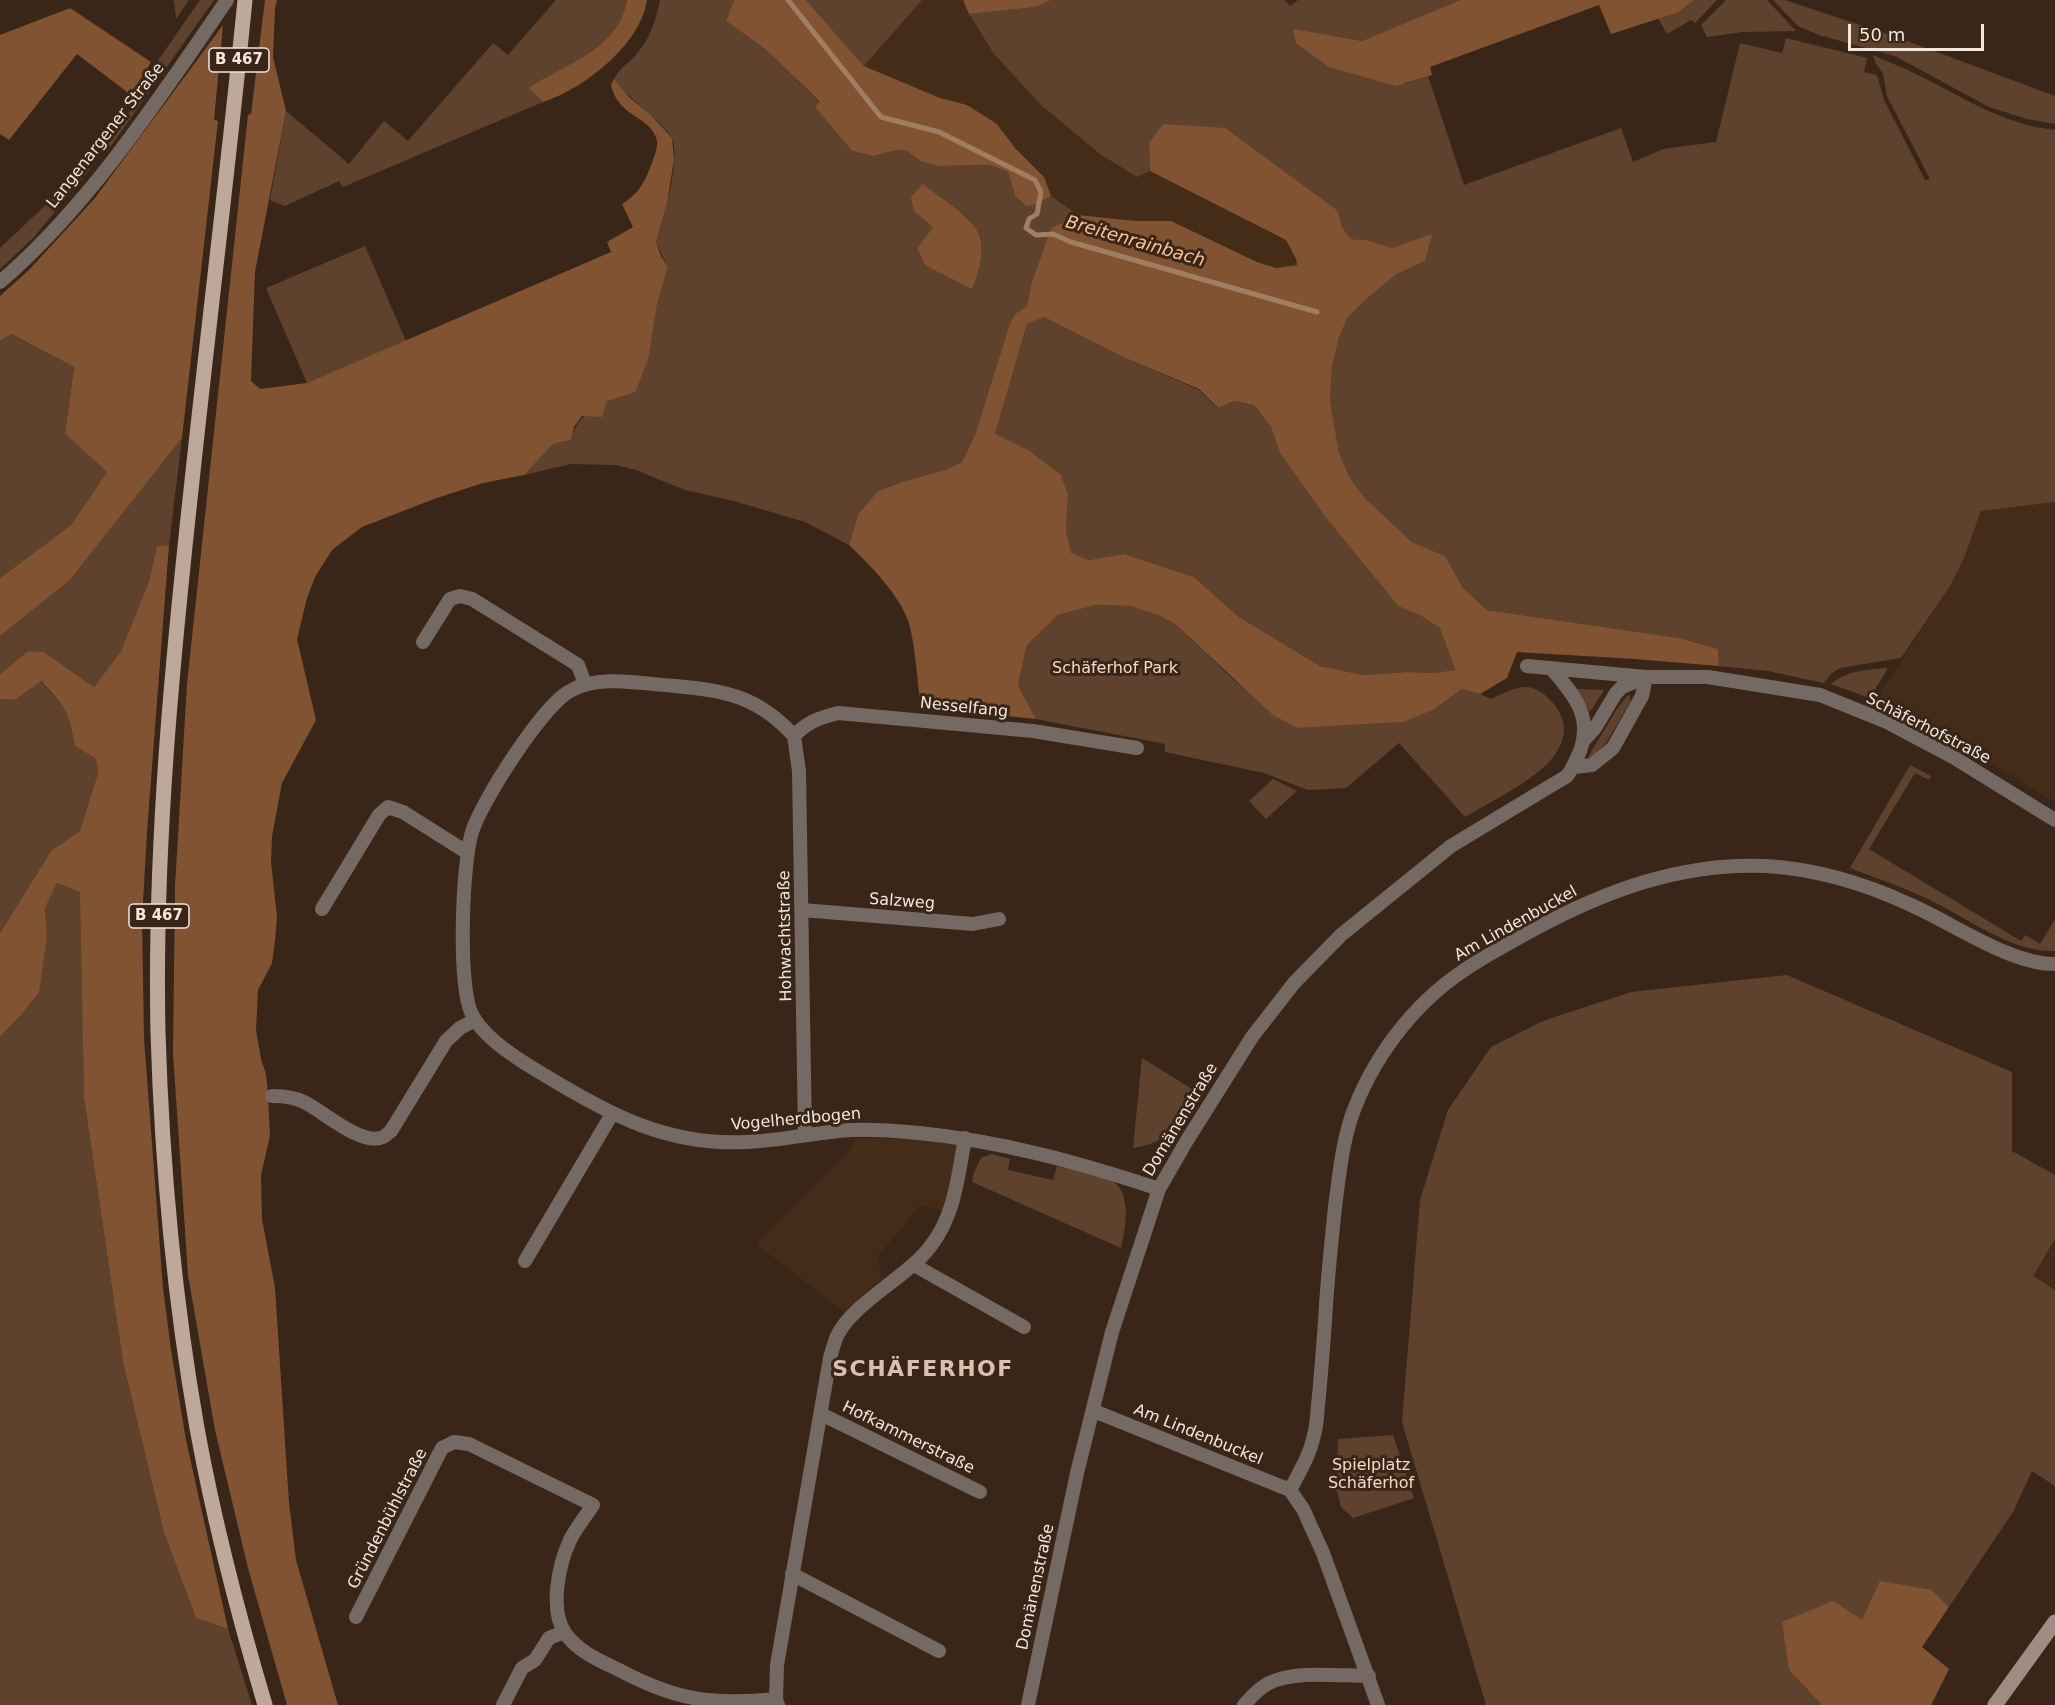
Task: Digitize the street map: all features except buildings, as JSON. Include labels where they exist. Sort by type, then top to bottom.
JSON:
[{"type":"main road","name":"B 467","points":[[245,0],[174,658],[161,860],[158,1032],[164,1162],[186,1359],[215,1516],[238,1611],[265,1705]]},
{"type":"main road","points":[[1995,1705],[2055,1622]]},
{"type":"street","name":"Langenargener Straße","points":[[0,282],[52,231],[105,170],[227,0]]},
{"type":"street","points":[[423,642],[450,599],[460,596],[472,599],[578,665],[585,684]]},
{"type":"street","name":"Schäferhofstraße","points":[[1527,666],[1646,678],[1708,677],[1820,695],[1887,722],[1953,757],[2055,820]]},
{"type":"street","points":[[1551,668],[1575,698],[1584,717],[1584,739],[1574,767]]},
{"type":"street","points":[[1584,739],[1596,728],[1622,687],[1646,678]]},
{"type":"street","name":"Domänenstraße","points":[[1028,1705],[1077,1473],[1112,1332],[1159,1189],[1222,1081],[1252,1037],[1294,983],[1341,935],[1451,846],[1567,776],[1574,767],[1592,765],[1612,748],[1642,696],[1646,678]]},
{"type":"street","points":[[272,1096],[303,1101],[357,1135],[372,1139],[383,1137],[391,1131],[446,1041],[460,1028],[475,1020],[468,1000],[464,948],[464,902],[471,833],[480,813],[536,724],[553,703],[569,691],[598,681],[723,692],[747,699],[768,711],[794,736]]},
{"type":"street","name":"Nesselfang","points":[[794,736],[803,726],[816,719],[838,713],[1034,731],[1137,748]]},
{"type":"street","name":"Hohwachtstraße","points":[[794,736],[799,771],[805,1135]]},
{"type":"street","points":[[322,909],[379,815],[388,807],[403,812],[468,853]]},
{"type":"street","name":"Am Lindenbuckel","points":[[1094,1411],[1290,1490],[1304,1463],[1314,1436],[1322,1367],[1328,1266],[1341,1162],[1351,1118],[1366,1083],[1396,1034],[1438,990],[1462,971],[1548,922],[1585,904],[1632,885],[1707,868],[1742,866],[1796,869],[1842,879],[1904,902],[2016,958],[2035,963],[2055,964]]},
{"type":"street","name":"Salzweg","points":[[802,910],[973,924],[999,919]]},
{"type":"street","name":"Vogelherdbogen","points":[[475,1020],[503,1048],[540,1073],[612,1114],[683,1138],[714,1142],[747,1142],[852,1130],[913,1132],[965,1138],[1012,1148],[1116,1175],[1159,1189]]},
{"type":"street","points":[[525,1261],[612,1114]]},
{"type":"street","name":"Hofkammerstraße","points":[[777,1702],[777,1665],[830,1358],[837,1336],[844,1325],[864,1305],[914,1265],[931,1246],[954,1200],[965,1138]]},
{"type":"street","points":[[914,1265],[1024,1328]]},
{"type":"street","name":"Hofkammerstraße","points":[[821,1414],[980,1492]]},
{"type":"street","name":"Gründenbühlstraße","points":[[356,1617],[442,1449],[453,1442],[469,1444],[593,1505],[571,1539],[561,1564],[556,1603],[564,1632]]},
{"type":"street","points":[[1290,1490],[1302,1509],[1323,1553],[1378,1705]]},
{"type":"street","points":[[792,1574],[939,1651]]},
{"type":"street","points":[[503,1705],[522,1668],[535,1660],[549,1638],[564,1632],[590,1655],[634,1678],[696,1703],[777,1702]]},
{"type":"street","points":[[1244,1705],[1267,1684],[1281,1678],[1369,1676]]},
{"type":"shaded area","points":[[265,0],[277,0],[273,57],[286,111],[255,272],[251,381],[260,389],[307,383],[611,252],[607,242],[633,227],[622,204],[636,193],[648,174],[657,144],[649,126],[620,104],[611,85],[614,79],[630,98],[650,114],[672,138],[674,160],[667,203],[656,243],[668,267],[657,304],[648,360],[635,392],[607,401],[602,417],[582,416],[574,427],[571,440],[553,444],[524,475],[483,483],[362,527],[332,550],[315,577],[307,598],[297,639],[316,720],[282,783],[272,836],[271,862],[277,917],[272,963],[258,990],[256,1030],[266,1074],[270,1136],[261,1175],[262,1219],[275,1288],[289,1503],[296,1560],[338,1705],[287,1705],[248,1568],[215,1430],[188,1275],[173,1053],[175,887],[187,684],[248,115],[251,114]]},
{"type":"shaded area","points":[[627,0],[647,0],[634,33],[622,48],[608,63],[576,87],[543,102],[529,88],[602,43],[622,17]]},
{"type":"shaded area","points":[[734,0],[806,0],[864,66],[940,98],[967,105],[997,124],[1015,148],[1044,177],[1051,196],[1038,204],[1027,206],[1015,196],[1008,172],[990,165],[938,166],[922,162],[907,151],[897,150],[873,156],[852,151],[815,107],[820,102],[765,49],[726,21]]},
{"type":"shaded area","points":[[922,0],[963,0],[994,54],[1042,105],[1100,154],[1137,177],[1150,171],[1286,240],[1297,265],[1276,268],[1257,262],[1171,221],[1136,221],[1078,215],[1051,196],[1044,177],[1015,148],[997,124],[967,105],[940,98],[864,66]]},
{"type":"shaded area","points":[[963,0],[1051,0],[1036,7],[969,14]]},
{"type":"shaded area","points":[[1460,0],[1694,0],[1679,12],[1611,34],[1599,5],[1430,67],[1432,75],[1396,86],[1329,67],[1296,43],[1293,29],[1362,41]]},
{"type":"shaded area","points":[[70,8],[151,62],[131,95],[77,54],[9,140],[0,134],[0,35]]},
{"type":"shaded area","points":[[223,25],[214,120],[218,121],[182,438],[70,580],[0,636],[0,578],[71,525],[107,472],[65,434],[74,367],[11,334],[0,341],[0,296],[29,270],[95,198]]},
{"type":"shaded area","points":[[1163,124],[1225,128],[1338,211],[1342,227],[1351,239],[1366,240],[1392,248],[1432,234],[1425,261],[1397,274],[1366,299],[1348,317],[1339,337],[1332,367],[1330,400],[1339,453],[1350,478],[1365,498],[1412,542],[1445,556],[1463,588],[1487,610],[1679,638],[1718,649],[1719,666],[1517,652],[1507,678],[1480,694],[1462,689],[1433,710],[1404,722],[1298,728],[1273,715],[1175,624],[1131,606],[1096,605],[1058,615],[1027,645],[1018,685],[1036,719],[921,707],[914,647],[906,616],[885,583],[849,545],[858,514],[878,491],[945,470],[962,462],[975,435],[1010,324],[1015,314],[1027,306],[1031,284],[1051,228],[1078,215],[1136,221],[1171,221],[1257,262],[1276,268],[1297,265],[1286,240],[1150,171],[1149,143]],"holes":[[[1044,317],[1123,357],[1199,389],[1218,408],[1234,401],[1254,405],[1271,427],[1280,453],[1324,515],[1398,606],[1421,616],[1440,628],[1455,670],[1433,673],[1363,675],[1320,666],[1239,617],[1194,577],[1124,554],[1089,560],[1071,553],[1066,531],[1068,495],[1061,475],[1028,450],[995,434],[1027,324]]]},
{"type":"shaded area","points":[[923,184],[960,212],[977,230],[982,252],[972,289],[925,265],[917,248],[933,227],[914,211],[911,197]]},
{"type":"shaded area","points":[[2055,502],[2055,803],[1933,731],[1873,704],[1950,586],[1964,558],[1980,511]]},
{"type":"shaded area","points":[[169,545],[142,919],[144,1039],[163,1288],[171,1350],[186,1440],[228,1629],[196,1618],[164,1533],[123,1362],[84,1098],[80,892],[57,883],[45,908],[47,936],[39,992],[0,1037],[0,933],[51,851],[80,831],[98,773],[96,759],[75,746],[65,710],[41,681],[15,700],[0,699],[0,674],[28,651],[44,652],[94,687],[121,651],[149,581],[157,546]]},
{"type":"shaded area","points":[[856,1138],[916,1139],[962,1144],[948,1211],[920,1206],[878,1256],[881,1279],[845,1312],[756,1244],[848,1153]]},
{"type":"shaded area","points":[[2055,1239],[2055,1290],[2033,1276]]},
{"type":"shaded area","points":[[1880,1581],[1932,1590],[1949,1607],[1922,1647],[1949,1669],[1931,1705],[1822,1705],[1789,1670],[1782,1622],[1833,1601],[1862,1620]]},
{"type":"green space","points":[[189,0],[176,19],[174,1]]},
{"type":"green space","points":[[200,0],[214,0],[106,153],[102,149],[138,100],[155,65]]},
{"type":"green space","points":[[556,0],[627,0],[622,17],[602,43],[530,88],[543,102],[343,187],[339,181],[285,206],[270,200],[286,111],[349,164],[384,121],[408,141],[493,43],[508,55]]},
{"type":"green space","points":[[660,0],[734,0],[726,21],[765,49],[820,103],[815,107],[852,151],[873,156],[897,150],[907,151],[922,162],[938,166],[990,165],[1008,172],[1015,196],[1038,204],[1051,196],[1078,215],[1051,228],[1031,284],[1027,306],[1015,314],[975,435],[962,462],[945,470],[878,491],[858,514],[849,545],[805,522],[734,501],[685,490],[636,470],[616,465],[571,464],[524,475],[553,444],[571,440],[582,418],[601,404],[616,397],[657,304],[668,267],[656,243],[673,175],[672,138],[614,79],[644,44],[654,23]],"holes":[[[923,184],[967,217],[977,230],[982,252],[972,289],[917,248],[933,227]]]},
{"type":"green space","points":[[806,0],[922,0],[864,66]]},
{"type":"green space","points":[[1050,0],[1285,0],[1290,6],[1298,0],[1460,0],[1362,41],[1293,30],[1405,84],[1428,76],[1464,185],[1621,128],[1633,162],[1663,149],[1716,142],[1740,43],[1782,53],[1786,38],[1867,58],[1864,72],[1877,75],[1884,100],[1925,180],[1930,179],[1887,96],[1883,73],[1873,55],[1998,115],[2035,127],[2055,130],[2055,502],[1981,511],[1964,558],[1950,586],[1901,658],[1840,668],[1832,673],[1824,683],[1768,671],[1719,666],[1718,649],[1679,638],[1487,610],[1463,588],[1445,556],[1412,542],[1365,498],[1350,478],[1339,453],[1330,400],[1332,367],[1339,337],[1348,317],[1366,299],[1397,274],[1425,261],[1366,240],[1351,239],[1342,227],[1338,211],[1149,143],[1150,171],[1137,177],[1100,154],[1041,105],[994,54],[969,14],[1036,7]]},
{"type":"green space","points":[[1694,0],[1717,0],[1695,23],[1691,20],[1667,34],[1658,18],[1679,12]]},
{"type":"green space","points":[[1726,0],[1767,0],[1796,31],[1742,32],[1707,37],[1701,25]]},
{"type":"green space","points":[[1773,0],[1785,0],[1896,37],[2055,96],[2055,124],[2027,119],[1989,107],[1895,56],[1819,35],[1798,26]]},
{"type":"green space","points":[[87,166],[90,169],[34,237],[0,269],[0,248]]},
{"type":"green space","points":[[365,246],[406,341],[307,383],[266,288]]},
{"type":"green space","points":[[1044,317],[1123,357],[1199,390],[1217,408],[1234,401],[1254,405],[1271,427],[1280,453],[1322,512],[1398,606],[1421,616],[1440,628],[1455,670],[1433,673],[1363,675],[1320,666],[1239,617],[1194,577],[1124,554],[1089,560],[1070,553],[1066,531],[1068,495],[995,434],[1027,324]]},
{"type":"green space","points":[[10,334],[74,367],[65,434],[107,472],[71,525],[0,578],[0,341]]},
{"type":"green space","points":[[182,438],[169,545],[157,546],[149,581],[121,651],[94,687],[44,652],[28,651],[0,674],[0,636],[70,580]]},
{"type":"green space","name":"Schäferhof Park","points":[[1096,605],[1131,606],[1175,624],[1236,682],[1298,728],[1404,722],[1433,710],[1462,689],[1491,699],[1513,689],[1526,687],[1539,691],[1551,701],[1563,721],[1563,737],[1555,754],[1542,769],[1465,817],[1399,743],[1346,788],[1308,790],[1264,773],[1165,752],[1165,744],[1036,719],[1018,685],[1027,645],[1058,615]]},
{"type":"green space","points":[[1888,668],[1870,698],[1831,684],[1851,673]]},
{"type":"green space","points":[[40,681],[65,710],[75,746],[97,759],[98,773],[80,831],[51,851],[0,933],[0,699],[15,700]]},
{"type":"green space","points":[[1577,689],[1604,690],[1590,712]]},
{"type":"green space","points":[[1628,695],[1630,702],[1606,743],[1591,758],[1588,757],[1617,709]]},
{"type":"green space","points":[[1910,765],[1931,776],[1929,780],[1915,773],[1869,849],[2021,941],[2025,935],[2040,944],[2055,919],[2055,951],[2039,950],[2006,940],[1928,899],[1850,868]]},
{"type":"green space","points":[[1273,779],[1297,791],[1266,819],[1249,801]]},
{"type":"green space","points":[[57,883],[81,892],[84,1098],[123,1362],[164,1533],[196,1618],[228,1629],[252,1705],[0,1705],[0,1037],[20,1016],[47,936],[45,908]]},
{"type":"green space","points":[[1787,975],[2012,1072],[2012,1151],[2055,1175],[2055,1239],[2033,1276],[2055,1290],[2055,1486],[2032,1471],[2013,1512],[1949,1607],[1932,1590],[1862,1620],[1789,1670],[1822,1705],[1486,1705],[1402,1422],[1420,1200],[1448,1110],[1491,1047],[1543,1021],[1631,992]]},
{"type":"green space","points":[[1142,1058],[1192,1089],[1177,1118],[1163,1137],[1151,1144],[1133,1148]]},
{"type":"green space","points":[[992,1154],[1010,1159],[1008,1170],[1053,1180],[1057,1166],[1108,1178],[1121,1191],[1126,1210],[1121,1248],[972,1182],[981,1158]]},
{"type":"green space","name":"Spielplatz Schäferhof","points":[[1393,1435],[1414,1498],[1353,1518],[1341,1507],[1336,1488],[1338,1439]]},
{"type":"waterway","name":"Breitenrainbach","points":[[788,0],[881,117],[939,132],[1035,180],[1041,192],[1037,214],[1029,219],[1026,228],[1036,235],[1053,234],[1071,242],[1317,312]]},
{"type":"district","name":"SCHÄFERHOF","points":[[923,1370]]}]
